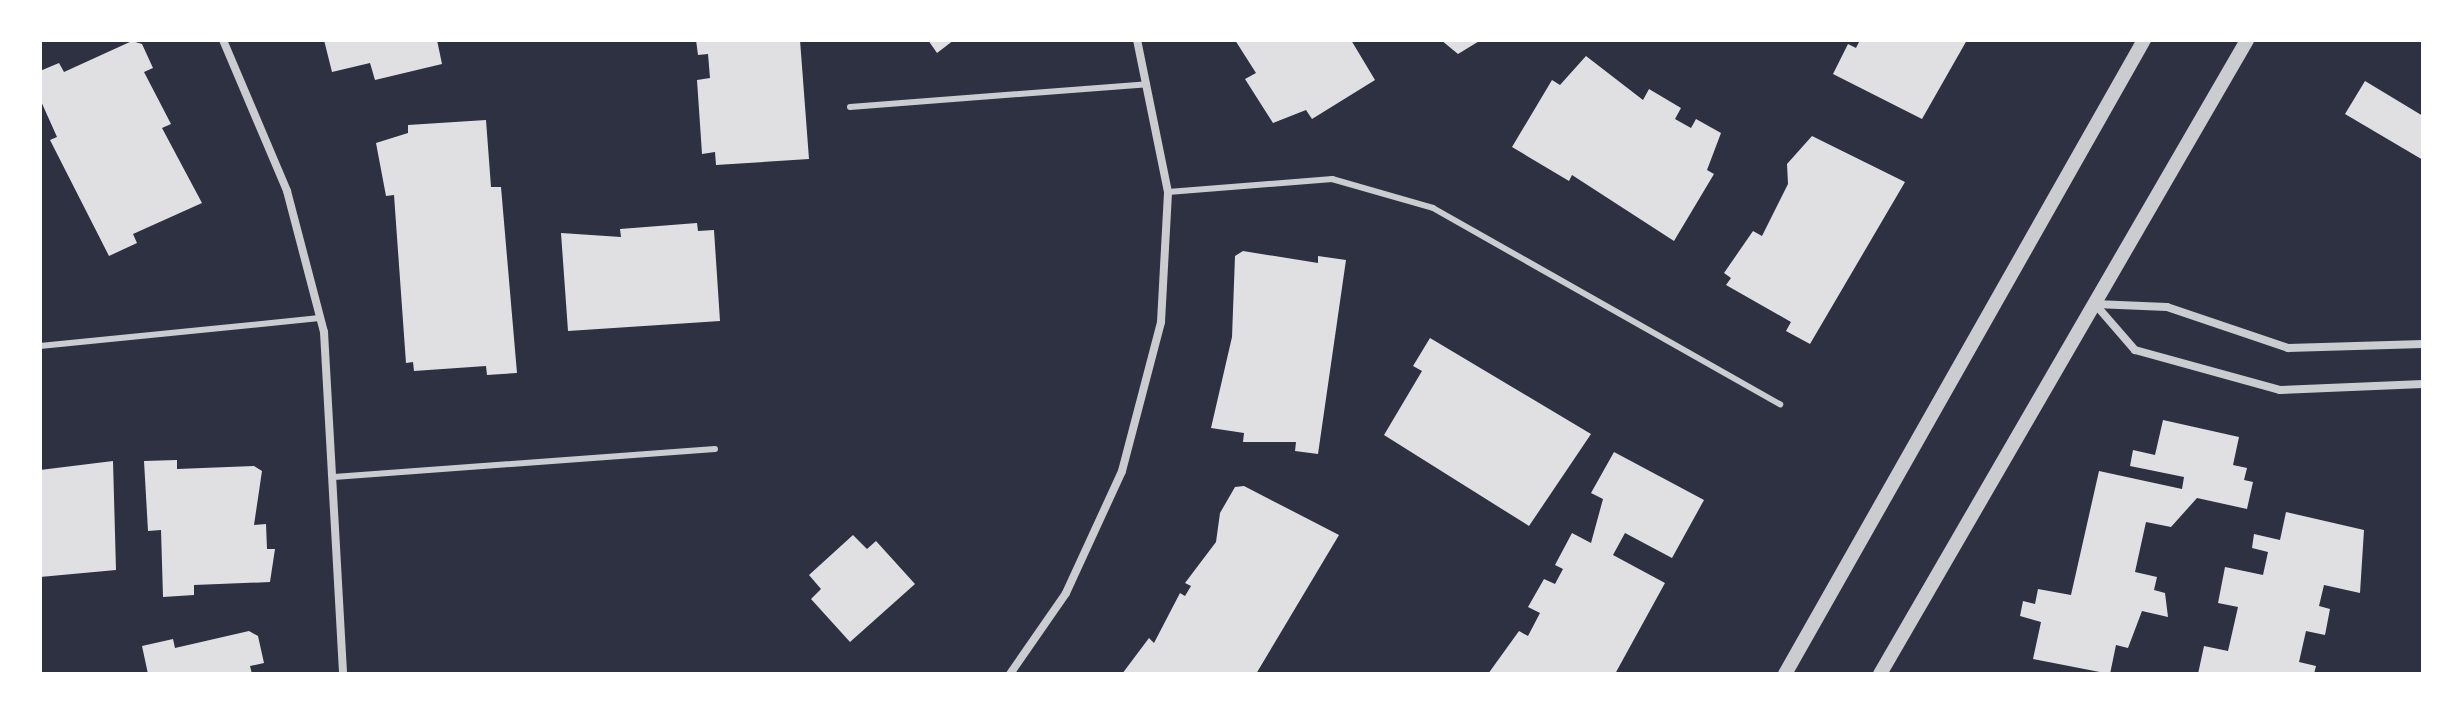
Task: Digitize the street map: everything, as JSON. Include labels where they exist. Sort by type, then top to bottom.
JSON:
[{"type":"street","points":[[223,40],[287,191],[320,318],[334,477],[343,674]]},
{"type":"street","points":[[1010,674],[1066,593],[1122,471],[1161,322],[1168,192],[1137,40]]},
{"type":"street","points":[[1785,674],[2144,40]]},
{"type":"street","points":[[1880,674],[2247,40]]},
{"type":"street","points":[[2095,304],[2167,307],[2288,348],[2423,344]]},
{"type":"street","points":[[2095,304],[2135,350],[2280,390],[2423,384]]},
{"type":"lane","points":[[850,107],[1147,84]]},
{"type":"lane","points":[[1168,192],[1332,179],[1433,208],[1780,404]]},
{"type":"lane","points":[[40,346],[320,318]]},
{"type":"lane","points":[[334,477],[715,449]]},
{"type":"building","points":[[324,40],[437,40],[442,64],[375,80],[370,63],[332,72]]},
{"type":"building","points":[[696,40],[800,40],[809,159],[716,165],[715,152],[702,154],[697,80],[710,78],[708,54],[698,55]]},
{"type":"building","points":[[928,40],[954,40],[937,53]]},
{"type":"building","points":[[1235,40],[1351,40],[1375,80],[1312,119],[1306,110],[1273,123],[1245,79],[1256,73]]},
{"type":"building","points":[[1441,40],[1481,40],[1458,54]]},
{"type":"building","points":[[1860,40],[1967,40],[1922,119],[1833,74],[1848,44],[1856,48]]},
{"type":"building","points":[[132,41],[142,44],[153,68],[144,72],[171,124],[162,128],[202,203],[133,234],[137,243],[109,256],[50,140],[57,137],[40,99],[40,71],[59,63],[64,72]]},
{"type":"building","points":[[1586,56],[1643,100],[1649,89],[1681,108],[1675,119],[1691,128],[1696,119],[1721,133],[1707,170],[1714,174],[1674,241],[1572,175],[1569,181],[1512,147],[1552,80],[1560,85]]},
{"type":"building","points":[[2365,81],[2423,116],[2423,160],[2345,114]]},
{"type":"building","points":[[486,120],[491,187],[501,187],[517,373],[487,375],[486,366],[414,371],[413,362],[406,363],[394,195],[386,196],[376,143],[408,133],[408,125]]},
{"type":"building","points":[[1812,136],[1905,182],[1810,344],[1786,331],[1791,322],[1726,285],[1731,278],[1724,273],[1753,231],[1762,236],[1788,184],[1787,164]]},
{"type":"building","points":[[697,223],[698,231],[714,230],[720,321],[568,331],[561,233],[621,237],[620,229]]},
{"type":"building","points":[[1243,251],[1318,263],[1318,256],[1346,260],[1318,454],[1295,451],[1296,442],[1243,442],[1244,433],[1211,428],[1232,337],[1235,256]]},
{"type":"building","points":[[1430,338],[1591,434],[1529,526],[1384,435],[1422,371],[1413,366]]},
{"type":"building","points":[[2163,420],[2239,437],[2233,465],[2247,468],[2244,480],[2253,482],[2247,509],[2197,498],[2171,527],[2146,522],[2135,572],[2157,577],[2154,590],[2165,593],[2168,617],[2142,611],[2128,648],[2116,645],[2110,674],[2033,659],[2041,622],[2020,616],[2023,601],[2035,604],[2038,589],[2071,595],[2099,471],[2182,489],[2184,477],[2130,466],[2133,450],[2155,455]]},
{"type":"building","points":[[1614,452],[1704,500],[1672,558],[1625,533],[1613,555],[1665,583],[1615,674],[1488,674],[1519,631],[1528,636],[1540,613],[1528,607],[1544,579],[1555,584],[1563,569],[1555,565],[1572,533],[1591,543],[1603,499],[1591,493]]},
{"type":"building","points":[[177,460],[177,469],[254,466],[262,471],[254,525],[266,524],[267,549],[275,549],[270,582],[194,585],[194,595],[163,597],[161,530],[148,531],[144,461]]},
{"type":"building","points":[[113,461],[116,570],[40,577],[40,470]]},
{"type":"building","points":[[1244,486],[1339,535],[1256,674],[1122,674],[1149,638],[1154,643],[1180,593],[1185,596],[1191,586],[1185,583],[1216,542],[1220,513],[1235,487]]},
{"type":"building","points":[[2286,512],[2364,530],[2360,593],[2324,585],[2319,606],[2330,609],[2325,635],[2306,631],[2299,662],[2316,666],[2314,674],[2198,674],[2204,646],[2228,651],[2238,607],[2218,603],[2225,567],[2263,575],[2268,552],[2252,548],[2254,534],[2280,540]]},
{"type":"building","points":[[853,535],[867,549],[876,541],[915,584],[850,642],[811,599],[821,589],[809,575]]},
{"type":"building","points":[[249,631],[258,636],[264,663],[250,666],[252,674],[148,674],[142,646],[173,639],[175,648]]}]
